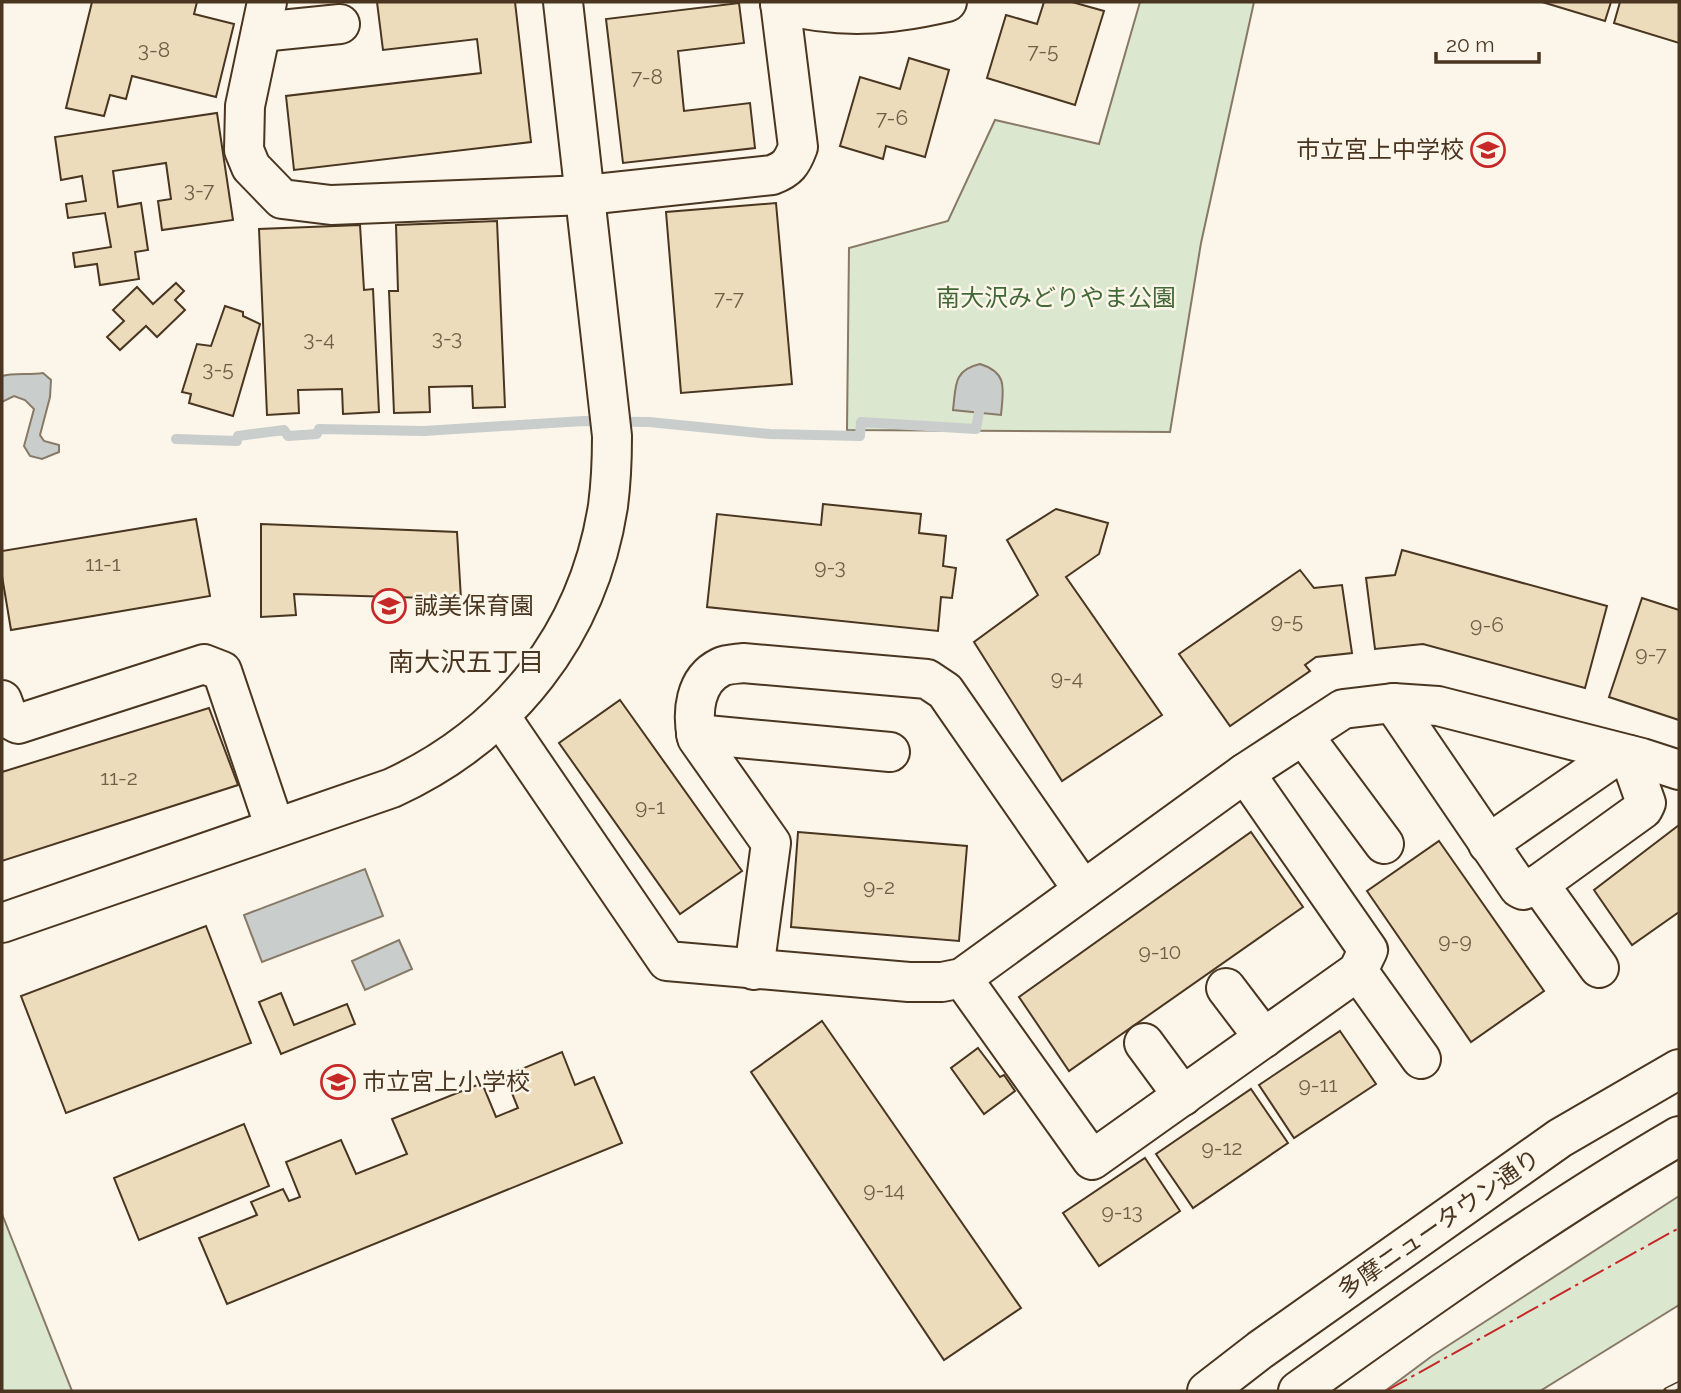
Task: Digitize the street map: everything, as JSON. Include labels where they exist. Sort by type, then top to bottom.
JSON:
[{"type":"street","points":[[2,923],[392,788],[427,772],[465,746],[500,716],[541,671],[580,604],[593,565],[608,505],[612,436],[563,2]]},
{"type":"street","points":[[340,24],[264,17],[245,106],[244,150],[251,167],[282,199],[331,205],[586,195],[772,175],[786,170],[798,147],[780,3],[832,15],[856,15],[911,10],[947,2]]},
{"type":"street","points":[[754,970],[771,843],[696,734],[693,719],[695,702],[706,680],[720,667],[743,663],[927,679],[945,691],[1083,890]]},
{"type":"street","points":[[2,700],[9,719],[18,724],[204,664],[222,671],[275,828]]},
{"type":"street","points":[[500,716],[667,961],[909,982],[942,982],[962,978],[1245,773],[1343,709],[1393,703],[1438,706],[1679,770]]},
{"type":"street","points":[[1393,703],[1519,888],[1527,890],[1643,809],[1646,803],[1630,755]]},
{"type":"street","points":[[696,734],[890,752]]},
{"type":"street","points":[[1303,735],[1384,844]]},
{"type":"street","points":[[1488,844],[1630,755]]},
{"type":"street","points":[[962,978],[1092,1160],[1358,971],[1368,950],[1245,773]]},
{"type":"street","points":[[1539,884],[1599,968]]},
{"type":"street","points":[[1358,971],[1421,1059]]},
{"type":"street","points":[[1226,988],[1264,1038]]},
{"type":"street","points":[[1144,1043],[1182,1096]]},
{"type":"street","name":"多摩ニュータウン通り","points":[[1206,1391],[1560,1138],[1679,1069]]},
{"type":"street","points":[[1298,1391],[1463,1273],[1679,1136]]},
{"type":"green space","name":"南大沢みどりやま公園","points":[[1140,2],[1254,2],[1201,243],[1170,432],[847,430],[849,248],[948,221],[995,120],[1099,144]]},
{"type":"green space","points":[[1679,1196],[1679,1305],[1540,1391],[1385,1391],[1432,1356]]},
{"type":"green space","points":[[2,1214],[72,1391],[2,1391]]},
{"type":"shaded area","points":[[980,364],[996,372],[1000,378],[1003,390],[1001,415],[953,410],[960,375]]},
{"type":"shaded area","points":[[43,373],[51,380],[50,397],[40,435],[44,441],[59,445],[59,452],[42,459],[30,456],[24,446],[34,409],[25,400],[14,396],[2,402],[2,376]]},
{"type":"shaded area","points":[[365,869],[383,916],[262,962],[244,915]]},
{"type":"shaded area","points":[[399,940],[412,969],[365,990],[352,961]]},
{"type":"building","points":[[92,2],[197,2],[194,14],[234,24],[216,97],[132,76],[126,99],[110,95],[104,116],[66,108]]},
{"type":"building","points":[[377,2],[515,2],[531,142],[294,170],[286,96],[481,73],[477,39],[383,50]]},
{"type":"building","points":[[1044,2],[1072,2],[1104,11],[1075,105],[987,78],[1006,15],[1037,24]]},
{"type":"building","points":[[1542,2],[1611,2],[1605,21]]},
{"type":"building","points":[[1620,2],[1679,2],[1679,43],[1614,23]]},
{"type":"building","points":[[739,3],[744,43],[678,51],[684,111],[750,103],[755,148],[623,163],[606,19]]},
{"type":"building","points":[[909,58],[949,70],[925,157],[886,146],[883,159],[840,146],[860,77],[900,89]]},
{"type":"building","points":[[217,113],[233,220],[162,230],[158,201],[171,199],[166,163],[113,171],[118,207],[141,203],[148,250],[135,252],[139,279],[100,285],[97,264],[75,267],[73,253],[111,247],[105,213],[68,218],[66,204],[86,201],[82,176],[61,180],[55,137]]},
{"type":"building","points":[[776,203],[792,384],[681,393],[666,212]]},
{"type":"building","points":[[497,221],[505,407],[473,408],[472,386],[429,387],[430,412],[394,413],[389,291],[398,291],[396,225]]},
{"type":"building","points":[[360,225],[364,290],[373,289],[379,412],[343,414],[342,389],[298,390],[299,413],[267,415],[259,229]]},
{"type":"building","points":[[176,283],[184,291],[175,300],[185,310],[157,337],[146,326],[120,350],[107,337],[124,321],[113,310],[137,287],[153,304]]},
{"type":"building","points":[[225,306],[243,312],[243,316],[260,324],[233,416],[189,403],[191,394],[182,392],[197,344],[211,346]]},
{"type":"building","points":[[823,504],[921,514],[919,533],[946,536],[943,566],[956,568],[952,598],[941,597],[938,631],[707,607],[717,514],[821,525]]},
{"type":"building","points":[[1056,509],[1108,523],[1099,554],[1066,577],[1162,715],[1062,781],[974,642],[1038,595],[1007,540]]},
{"type":"building","points":[[196,519],[210,596],[11,630],[2,576],[2,551]]},
{"type":"building","points":[[261,524],[457,532],[461,599],[294,594],[296,615],[261,617]]},
{"type":"building","points":[[1402,550],[1607,606],[1585,688],[1423,644],[1375,649],[1366,578],[1395,575]]},
{"type":"building","points":[[1300,570],[1314,588],[1342,585],[1352,653],[1316,657],[1305,665],[1310,671],[1230,726],[1179,654]]},
{"type":"building","points":[[1642,598],[1679,610],[1679,720],[1609,697]]},
{"type":"building","points":[[620,700],[742,871],[680,914],[559,743]]},
{"type":"building","points":[[209,708],[238,785],[2,861],[2,772]]},
{"type":"building","points":[[1679,825],[1679,912],[1632,945],[1594,890]]},
{"type":"building","points":[[798,832],[967,846],[959,941],[791,927]]},
{"type":"building","points":[[1251,832],[1303,907],[1069,1071],[1019,997]]},
{"type":"building","points":[[1439,841],[1544,991],[1471,1042],[1367,891]]},
{"type":"building","points":[[206,926],[251,1043],[66,1113],[21,996]]},
{"type":"building","points":[[281,993],[294,1025],[347,1004],[355,1024],[281,1054],[259,1002]]},
{"type":"building","points":[[822,1021],[1021,1308],[944,1360],[751,1072]]},
{"type":"building","points":[[1340,1031],[1376,1084],[1294,1138],[1259,1085]]},
{"type":"building","points":[[978,1048],[1000,1077],[1004,1075],[1015,1091],[984,1114],[951,1068]]},
{"type":"building","points":[[562,1052],[575,1085],[594,1077],[622,1143],[227,1304],[199,1238],[257,1215],[251,1202],[283,1189],[289,1201],[300,1197],[286,1162],[341,1140],[356,1174],[407,1154],[392,1119],[482,1083],[496,1117],[518,1108],[505,1076]]},
{"type":"building","points":[[1251,1089],[1288,1143],[1193,1208],[1156,1154]]},
{"type":"building","points":[[244,1124],[269,1186],[139,1240],[114,1178]]},
{"type":"building","points":[[1145,1158],[1180,1211],[1099,1266],[1063,1213]]},
{"type":"waterway","points":[[176,439],[237,441],[238,436],[284,430],[288,436],[317,434],[319,429],[424,431],[583,421],[649,422],[770,434],[860,436],[861,422],[976,429],[979,412]]},
{"type":"railway","points":[[1667,1391],[1679,1385]]},
{"type":"power","points":[[1386,1391],[1679,1228]]},
{"type":"place","name":"市立宮上中学校","points":[[1488,150]]},
{"type":"place","name":"誠美保育園","points":[[389,606]]},
{"type":"place","name":"市立宮上小学校","points":[[338,1082]]},
{"type":"district","name":"南大沢五丁目","points":[[466,662]]}]
